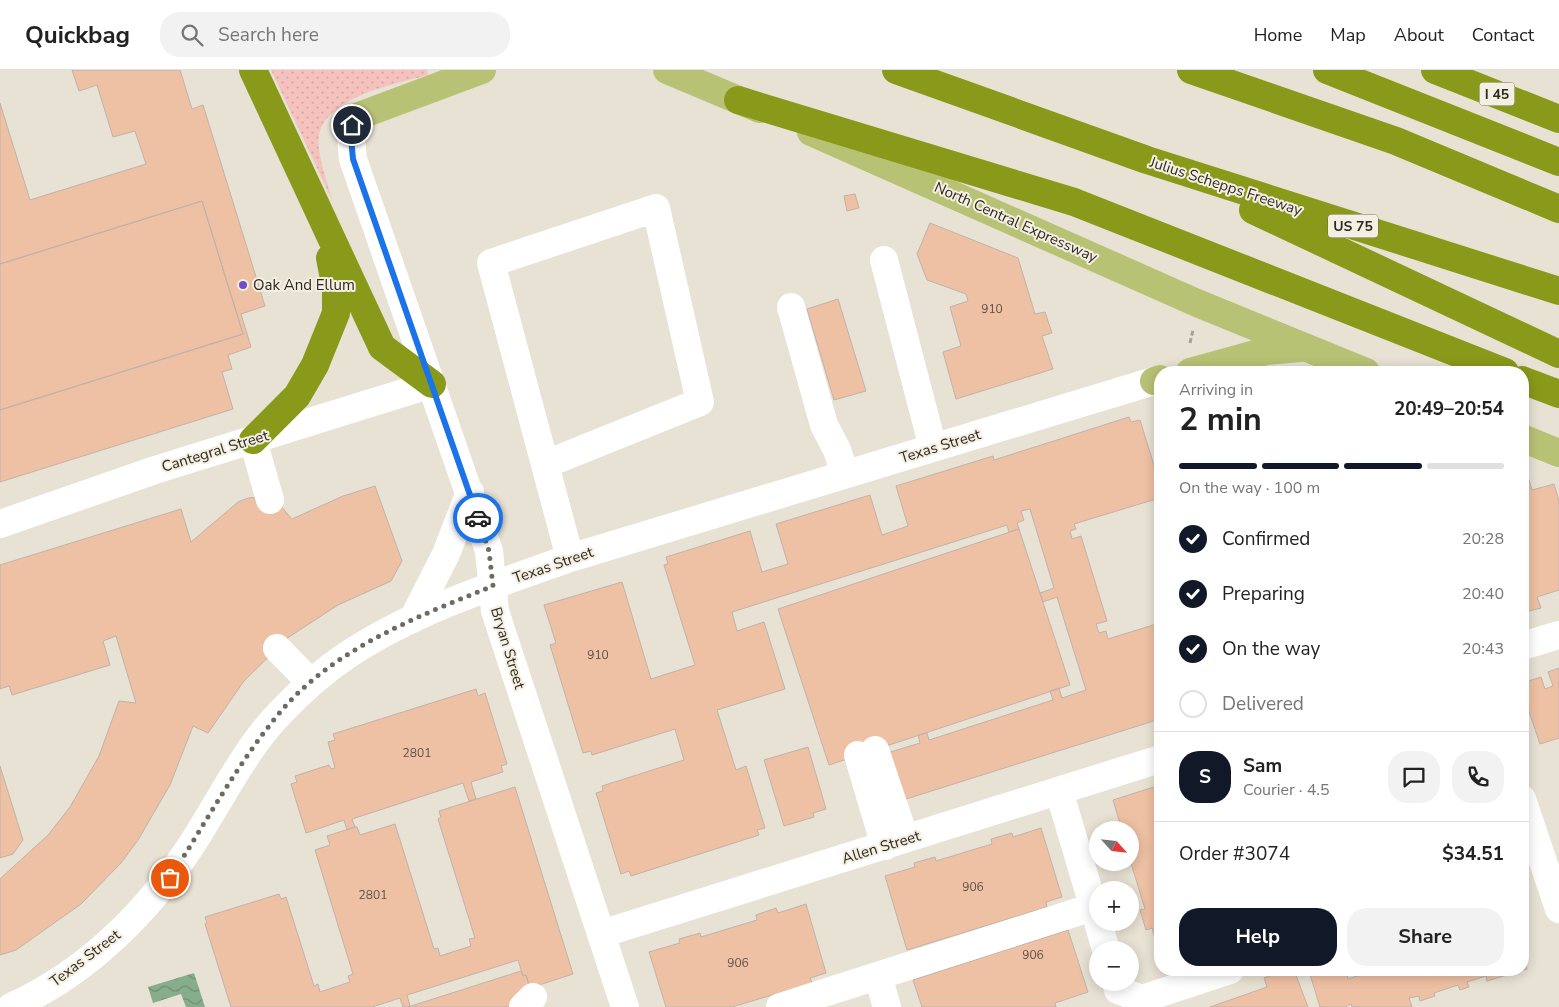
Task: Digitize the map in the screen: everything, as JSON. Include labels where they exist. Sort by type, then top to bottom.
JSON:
[{"type":"highway","points":[[253,70],[382,348],[432,384]]},
{"type":"highway","name":"Julius Schepps Freeway","points":[[896,70],[1147,160],[1559,292]]},
{"type":"highway","points":[[1191,70],[1396,141],[1559,209]]},
{"type":"highway","points":[[1327,70],[1559,162]]},
{"type":"highway","name":"I 45","points":[[1435,70],[1559,119]]},
{"type":"highway","points":[[738,100],[994,176],[1074,202],[1142,227],[1490,366]]},
{"type":"highway","points":[[1147,160],[1559,354]]},
{"type":"highway","points":[[253,440],[298,396],[315,365],[336,312],[336,288],[321,217]]},
{"type":"highway","points":[[1529,383],[1559,394]]},
{"type":"main road","points":[[356,117],[482,70]]},
{"type":"main road","name":"North Central Expressway","points":[[667,70],[1197,303],[1347,366]]},
{"type":"main road","points":[[1221,366],[1266,351],[1307,348]]},
{"type":"main road","points":[[1529,441],[1559,452]]},
{"type":"street","name":"Bryan Street","points":[[356,117],[351,138],[353,159],[489,551],[495,611],[625,1007]]},
{"type":"street","points":[[546,464],[700,402],[656,208],[491,263],[570,558]]},
{"type":"street","points":[[884,260],[933,448]]},
{"type":"street","points":[[791,307],[824,425],[837,450],[845,474]]},
{"type":"street","name":"Texas Street","points":[[11,1007],[40,992],[111,942],[143,909],[170,878],[247,756],[278,715],[311,683],[346,656],[414,619],[493,586],[570,558],[1154,381]]},
{"type":"street","name":"Cantegral Street","points":[[0,524],[155,470],[432,384]]},
{"type":"street","points":[[253,440],[270,500]]},
{"type":"street","points":[[414,619],[446,554],[470,492]]},
{"type":"street","points":[[1529,644],[1559,635]]},
{"type":"street","points":[[277,648],[311,683]]},
{"type":"street","points":[[867,752],[895,842]]},
{"type":"street","name":"Allen Street","points":[[601,934],[1154,761]]},
{"type":"street","points":[[1059,792],[1089,893]]},
{"type":"street","points":[[1529,819],[1559,909]]},
{"type":"street","points":[[780,1007],[878,976],[1089,919]]},
{"type":"street","points":[[878,976],[887,1007]]},
{"type":"street","points":[[1121,991],[1142,999],[1212,976]]},
{"type":"shaded area","points":[[271,70],[427,70],[428,75],[364,94],[335,110],[325,122],[319,135],[319,150],[333,202]]},
{"type":"water","points":[[194,973],[205,1007],[186,1007],[181,994],[153,1003],[148,987]]},
{"type":"building","name":"Oak And Ellum","points":[[72,70],[180,70],[192,109],[203,105],[265,306],[241,314],[251,347],[228,355],[232,369],[222,372],[233,409],[0,482],[0,410],[243,334],[202,201],[0,264],[0,103],[30,200],[146,164],[135,131],[113,137],[97,85],[79,91]]},
{"type":"building","points":[[855,194],[859,208],[847,211],[844,196]]},
{"type":"building","points":[[202,201],[243,334],[0,410],[0,264]]},
{"type":"building","points":[[930,223],[1018,258],[1035,314],[1045,312],[1052,333],[1042,336],[1053,369],[956,399],[943,352],[961,346],[950,307],[968,301],[966,294],[927,280],[917,254]]},
{"type":"building","points":[[838,299],[866,391],[834,400],[807,309]]},
{"type":"building","points":[[1129,417],[1131,422],[1140,420],[1154,466],[1154,500],[1074,524],[1076,529],[1070,531],[1072,539],[1081,536],[1107,621],[1096,624],[1099,633],[1106,631],[1108,639],[1154,625],[1154,721],[906,799],[884,754],[920,743],[918,735],[927,733],[929,740],[1053,700],[1050,691],[1059,688],[1062,698],[1086,690],[1057,597],[1043,602],[1040,593],[1054,588],[1030,509],[1021,511],[1024,520],[1017,523],[1019,529],[1009,532],[1007,525],[732,612],[737,631],[764,622],[785,689],[717,710],[736,770],[746,766],[765,828],[757,830],[759,835],[631,876],[629,871],[621,874],[596,793],[603,791],[602,786],[684,760],[675,729],[592,755],[591,751],[583,753],[550,645],[556,643],[544,605],[622,582],[651,679],[695,665],[664,565],[668,564],[666,557],[750,531],[762,572],[788,564],[776,524],[870,495],[882,535],[908,526],[896,486],[993,456],[994,460]]},
{"type":"building","points":[[1529,480],[1532,490],[1554,484],[1559,501],[1559,590],[1537,597],[1541,608],[1529,611]]},
{"type":"building","points":[[375,486],[402,561],[391,581],[338,605],[289,637],[244,681],[208,733],[193,726],[170,785],[138,840],[121,863],[81,904],[16,950],[0,955],[0,879],[48,835],[70,807],[99,756],[119,701],[136,703],[116,636],[103,641],[110,665],[12,695],[9,686],[0,689],[0,565],[181,509],[191,542],[238,502],[248,498],[259,497],[279,504],[292,519],[343,496]]},
{"type":"building","points":[[1019,529],[1070,685],[829,765],[778,609]]},
{"type":"building","points":[[1559,668],[1559,738],[1540,744],[1529,712],[1529,681],[1541,677],[1545,689],[1553,686],[1548,672]]},
{"type":"building","points":[[476,689],[478,696],[485,693],[507,764],[501,766],[503,772],[471,782],[476,799],[469,801],[463,783],[352,819],[355,827],[347,830],[344,820],[306,833],[291,784],[297,782],[295,776],[329,765],[331,769],[335,768],[328,742],[335,740],[333,734]]},
{"type":"building","points":[[808,747],[826,809],[813,813],[814,817],[784,826],[764,760]]},
{"type":"building","points":[[0,766],[23,840],[13,854],[0,858]]},
{"type":"building","points":[[515,787],[573,974],[530,988],[526,975],[523,976],[518,960],[407,995],[410,1006],[408,1007],[403,1007],[400,998],[372,1007],[231,1007],[205,924],[207,923],[205,917],[279,894],[281,899],[286,897],[314,986],[318,984],[320,992],[350,982],[348,976],[353,974],[315,850],[330,845],[327,836],[355,827],[357,827],[360,835],[395,824],[434,949],[438,948],[440,956],[471,946],[469,939],[475,938],[438,819],[441,817],[439,811]]},
{"type":"building","points":[[1154,787],[1154,935],[1152,928],[1146,930],[1140,910],[1145,909],[1139,889],[1139,881],[1136,881],[1133,871],[1139,871],[1139,821],[1119,821],[1113,800]]},
{"type":"building","points":[[1041,828],[1062,897],[1046,902],[1047,907],[907,950],[885,876],[915,867],[914,863],[935,857],[936,861],[992,844],[991,839],[1012,833],[1013,837]]},
{"type":"building","points":[[806,904],[826,973],[810,978],[812,983],[732,1007],[666,1007],[649,952],[680,943],[679,939],[700,933],[701,937],[757,920],[756,915],[776,908],[778,913]]},
{"type":"building","points":[[1068,930],[1088,992],[1055,1003],[1056,1007],[922,1007],[913,980]]},
{"type":"building","points":[[521,971],[523,976],[526,975],[536,1007],[408,1007]]},
{"type":"building","points":[[1270,976],[1296,976],[1308,1007],[1210,1007],[1267,987],[1264,978]]},
{"type":"building","points":[[1311,976],[1347,976],[1348,979],[1357,976],[1486,976],[1467,982],[1469,987],[1460,990],[1458,985],[1434,993],[1435,996],[1420,1001],[1419,996],[1409,998],[1412,1007],[1352,1007],[1351,1004],[1345,1007],[1320,1007]]},
{"type":"building","points":[[1486,976],[1504,976],[1487,981]]},
{"type":"way so far","points":[[170,878],[247,756],[278,715],[311,683],[346,656],[414,619],[493,586],[489,551],[478,518]]},
{"type":"place","name":"Oak And Ellum","points":[[243,285]]},
{"type":"route","points":[[352,125],[351,148],[353,159],[478,518]]}]
